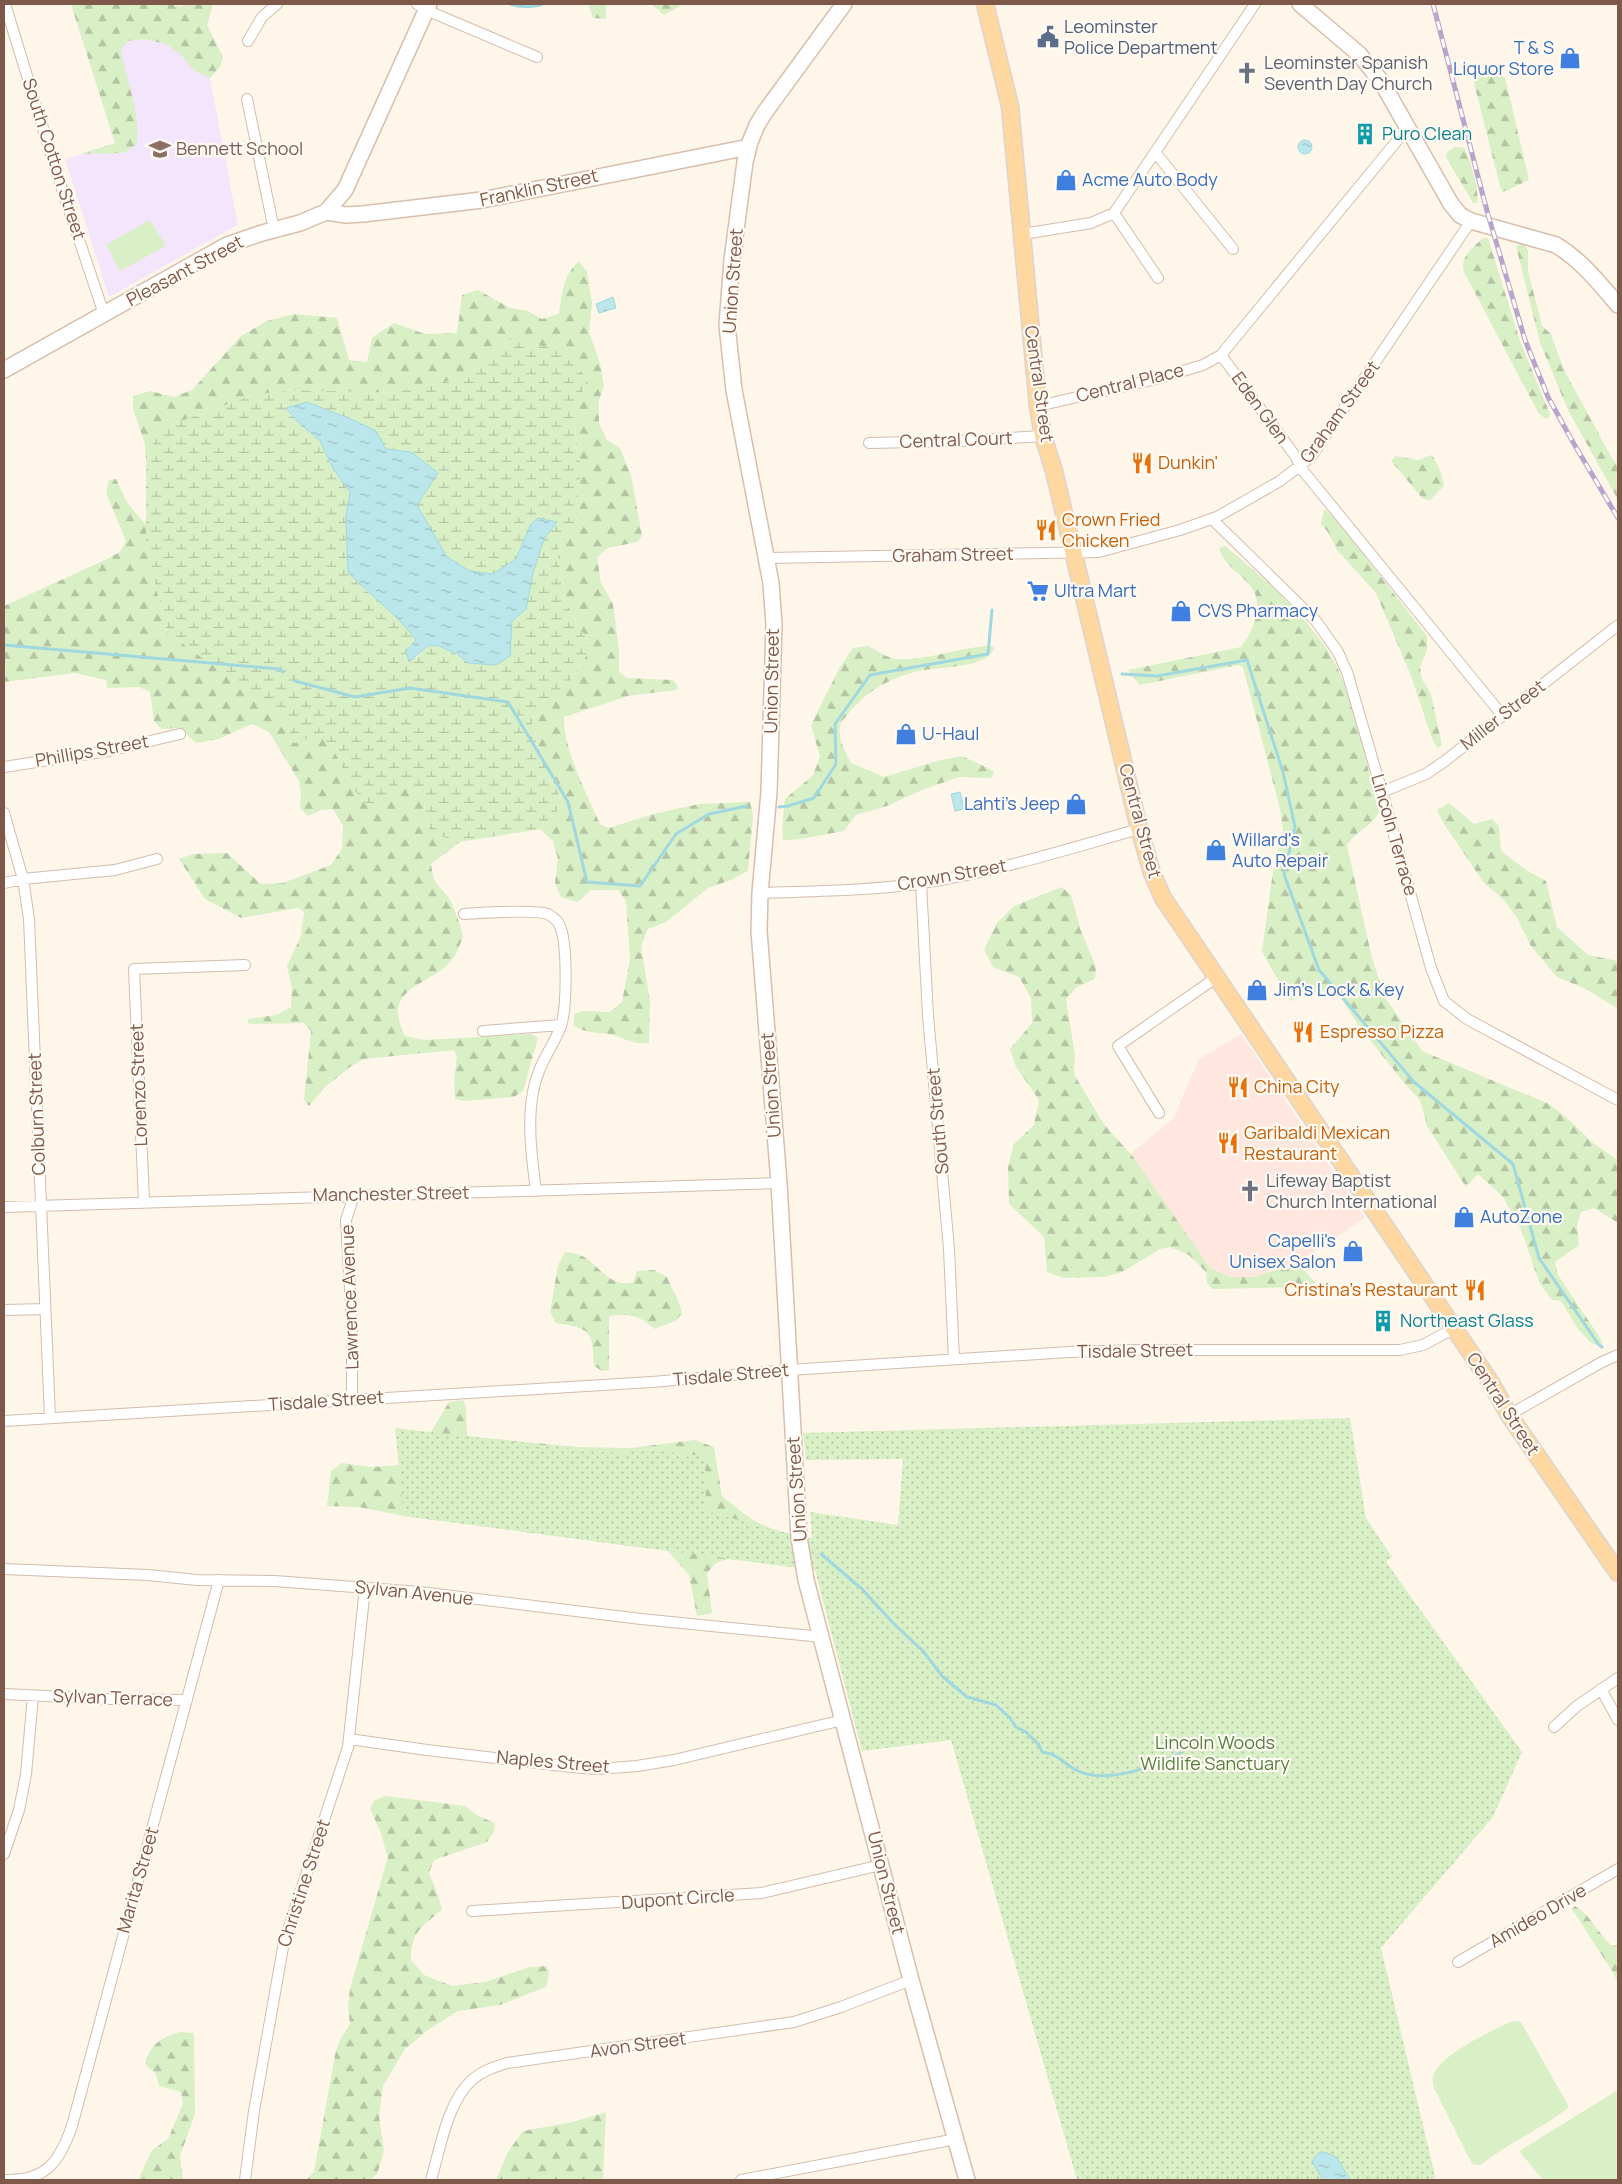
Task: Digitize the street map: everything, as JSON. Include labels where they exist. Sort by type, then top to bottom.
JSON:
[{"type":"main road","name":"Union Street","points":[[844,4],[757,125],[745,162],[731,267],[728,339],[734,390],[771,583],[775,652],[769,792],[760,893],[761,970],[778,1183],[799,1537],[806,1580],[882,1865],[910,1980],[967,2180]]},
{"type":"main road","name":"Central Street","points":[[985,4],[1010,106],[1038,406],[1043,436],[1054,471],[1139,829],[1152,873],[1163,898],[1491,1382],[1509,1415],[1618,1573]]},
{"type":"main road","points":[[1300,4],[1368,63],[1382,81],[1451,204],[1460,215],[1471,221],[1556,245],[1568,252],[1585,267],[1618,305]]},
{"type":"main road","name":"Pleasant Street","points":[[4,370],[227,245],[300,223],[326,212],[345,190],[424,6]]},
{"type":"main road","name":"Franklin Street","points":[[326,212],[346,215],[363,214],[470,202],[749,146]]},
{"type":"street","name":"South Cotton Street","points":[[5,4],[58,177],[104,314]]},
{"type":"street","points":[[248,41],[262,17],[277,4]]},
{"type":"street","points":[[1023,234],[1091,223],[1114,213],[1255,4]]},
{"type":"street","points":[[424,6],[537,57]]},
{"type":"street","points":[[247,98],[274,230]]},
{"type":"street","name":"Eden Glen","points":[[1410,132],[1400,137],[1220,354],[1296,457],[1300,467],[1502,715]]},
{"type":"street","points":[[1155,152],[1233,249]]},
{"type":"street","points":[[1114,213],[1158,278]]},
{"type":"street","name":"Graham Street","points":[[767,558],[1002,555],[1060,552],[1074,554],[1100,552],[1180,530],[1230,511],[1300,467],[1311,457],[1471,221]]},
{"type":"street","name":"Central Place","points":[[1038,406],[1156,379],[1203,364],[1220,354]]},
{"type":"street","name":"Central Court","points":[[869,443],[960,441],[1043,436]]},
{"type":"street","name":"Lincoln Terrace","points":[[1212,519],[1316,621],[1338,652],[1346,672],[1382,792],[1431,968],[1444,1001],[1467,1020],[1618,1100]]},
{"type":"street","name":"Miller Street","points":[[1382,792],[1426,774],[1617,626]]},
{"type":"street","name":"Phillips Street","points":[[4,767],[108,751],[180,734]]},
{"type":"street","name":"Colburn Street","points":[[4,813],[23,880],[32,956],[50,1418]]},
{"type":"street","name":"Crown Street","points":[[760,893],[921,884],[1003,867],[1139,829]]},
{"type":"street","points":[[4,883],[115,870],[157,859]]},
{"type":"street","name":"South Street","points":[[921,884],[928,1016],[949,1250],[954,1359]]},
{"type":"street","points":[[464,914],[536,912],[548,914],[559,922],[562,932],[566,1006],[561,1024],[538,1068],[532,1092],[531,1134],[536,1191]]},
{"type":"street","name":"Lorenzo Street","points":[[144,1202],[134,969],[244,965]]},
{"type":"street","points":[[1159,1113],[1118,1046],[1217,977]]},
{"type":"street","points":[[483,1031],[561,1024]]},
{"type":"street","name":"Manchester Street","points":[[4,1206],[778,1183]]},
{"type":"street","name":"Lawrence Avenue","points":[[352,1400],[352,1324],[346,1220],[354,1195]]},
{"type":"street","points":[[4,1310],[45,1308]]},
{"type":"street","name":"Tisdale Street","points":[[4,1421],[649,1382],[954,1359],[1138,1350],[1400,1350],[1423,1345],[1453,1328]]},
{"type":"street","points":[[1509,1415],[1602,1362],[1618,1355]]},
{"type":"street","name":"Sylvan Avenue","points":[[4,1569],[274,1581],[420,1592],[641,1619],[822,1637]]},
{"type":"street","name":"Sylvan Terrace","points":[[4,1694],[187,1700],[219,1580]]},
{"type":"street","name":"Christine Street","points":[[245,2180],[254,2111],[284,1942],[336,1790],[350,1738],[366,1588]]},
{"type":"street","points":[[1554,1727],[1577,1706],[1618,1678]]},
{"type":"street","points":[[1600,1689],[1618,1720]]},
{"type":"street","points":[[4,1854],[19,1810],[26,1774],[33,1696]]},
{"type":"street","name":"Marita Street","points":[[4,2180],[27,2178],[43,2173],[55,2163],[64,2149],[72,2126],[187,1700]]},
{"type":"street","name":"Naples Street","points":[[350,1738],[427,1750],[598,1769],[674,1760],[843,1720]]},
{"type":"street","name":"Dupont Circle","points":[[472,1911],[762,1893],[882,1865]]},
{"type":"street","name":"Amideo Drive","points":[[1458,1962],[1618,1869]]},
{"type":"street","name":"Avon Street","points":[[431,2180],[451,2112],[471,2081],[489,2068],[506,2063],[794,2022],[841,2007],[910,1980]]},
{"type":"street","points":[[741,2180],[956,2139]]},
{"type":"shaded area","name":"Bennett School","points":[[71,4],[203,42],[238,225],[109,297],[65,159],[115,143]]},
{"type":"shaded area","points":[[1241,1034],[1365,1218],[1295,1264],[1254,1277],[1231,1277],[1210,1268],[1130,1154],[1174,1118],[1199,1059]]},
{"type":"green space","points":[[71,4],[170,4],[182,7],[184,4],[213,4],[207,25],[223,57],[220,67],[210,78],[195,71],[179,53],[166,44],[145,39],[128,41],[121,49],[135,110],[138,134],[136,145],[123,153],[81,154],[115,143]]},
{"type":"green space","points":[[588,4],[606,4],[606,19],[593,18]]},
{"type":"green space","points":[[651,4],[684,4],[664,15]]},
{"type":"green space","points":[[1486,72],[1505,77],[1529,180],[1503,192],[1474,83],[1475,74]]},
{"type":"green space","points":[[1455,147],[1464,148],[1469,159],[1476,183],[1477,203],[1473,203],[1446,157],[1447,152]]},
{"type":"green space","points":[[150,220],[166,246],[120,271],[106,245]]},
{"type":"green space","points":[[1483,238],[1488,238],[1520,341],[1550,414],[1550,417],[1546,419],[1539,414],[1464,272],[1465,257]]},
{"type":"green space","points":[[1524,243],[1528,251],[1528,271],[1542,326],[1551,334],[1564,370],[1613,460],[1618,464],[1618,500],[1568,410],[1540,343],[1516,246]]},
{"type":"green space","points":[[579,261],[587,272],[592,303],[589,332],[600,363],[604,386],[599,400],[599,423],[607,440],[620,448],[631,475],[642,536],[637,542],[608,548],[597,557],[601,583],[613,604],[619,650],[619,672],[627,678],[673,680],[678,686],[676,690],[628,696],[564,717],[567,743],[600,824],[609,828],[653,814],[699,804],[750,802],[753,815],[748,871],[731,880],[708,888],[666,922],[648,929],[641,946],[650,1001],[649,1043],[633,1042],[614,1035],[587,1031],[574,1026],[574,1014],[584,1011],[610,1012],[622,1002],[630,960],[626,901],[618,890],[591,890],[578,902],[561,897],[555,883],[558,859],[553,841],[540,829],[563,805],[530,727],[544,703],[573,678],[591,647],[566,603],[557,551],[576,522],[581,469],[573,415],[510,338],[467,377],[394,393],[295,390],[253,395],[159,429],[146,460],[145,444],[133,409],[133,396],[150,391],[174,397],[192,390],[241,336],[267,321],[294,314],[337,318],[349,360],[367,362],[372,338],[394,323],[425,334],[457,333],[462,295],[478,290],[510,308],[528,311],[542,319],[559,314],[566,279]]},
{"type":"green space","points":[[510,338],[558,350],[588,378],[573,415],[581,469],[576,522],[557,551],[566,603],[591,647],[573,678],[544,703],[530,727],[563,805],[540,829],[460,842],[430,833],[421,792],[400,783],[385,799],[368,805],[352,788],[337,756],[320,735],[294,743],[284,718],[167,632],[146,545],[146,460],[159,429],[253,395],[295,390],[394,393],[467,377]],"holes":[[[307,403],[353,420],[376,431],[386,449],[411,452],[437,473],[417,505],[447,557],[470,571],[493,574],[516,559],[531,524],[538,518],[557,522],[544,539],[533,573],[526,609],[512,621],[510,656],[468,663],[445,649],[429,645],[416,658],[406,651],[417,641],[407,627],[386,606],[365,590],[348,572],[346,518],[350,492],[334,470],[320,441],[297,421],[287,408]]]},
{"type":"green space","points":[[1432,455],[1440,470],[1444,486],[1430,500],[1423,499],[1391,461],[1395,456],[1418,460]]},
{"type":"green space","points":[[116,479],[128,504],[146,525],[146,545],[167,632],[285,718],[294,743],[320,735],[337,756],[352,788],[385,799],[400,783],[421,792],[430,833],[460,842],[431,864],[435,882],[448,897],[453,907],[463,939],[451,961],[440,971],[406,994],[400,1004],[399,1018],[405,1036],[424,1040],[531,1034],[538,1038],[523,1091],[514,1097],[463,1101],[455,1099],[454,1081],[457,1056],[454,1050],[364,1059],[350,1067],[323,1089],[309,1106],[304,1100],[311,1031],[304,1023],[249,1024],[247,1019],[276,1015],[291,1007],[292,988],[287,966],[301,936],[304,912],[298,908],[241,918],[205,899],[179,859],[193,854],[227,853],[261,884],[283,883],[331,865],[342,849],[343,826],[333,809],[321,810],[308,816],[300,808],[301,793],[299,781],[269,732],[252,724],[219,739],[196,743],[180,728],[161,729],[154,721],[150,692],[139,687],[107,688],[106,680],[75,673],[4,682],[4,606],[120,552],[126,541],[106,493],[109,480]]},
{"type":"green space","points":[[1324,509],[1334,517],[1427,636],[1427,650],[1420,667],[1422,679],[1431,694],[1442,745],[1438,748],[1433,741],[1411,676],[1376,593],[1337,550],[1328,532],[1321,524]]},
{"type":"green space","points":[[1225,546],[1256,572],[1303,618],[1328,652],[1345,686],[1379,812],[1372,822],[1347,845],[1371,954],[1384,996],[1422,1051],[1549,1104],[1566,1117],[1593,1143],[1618,1160],[1618,1223],[1594,1208],[1581,1212],[1577,1225],[1579,1245],[1555,1262],[1558,1275],[1602,1341],[1602,1347],[1591,1343],[1578,1329],[1561,1301],[1552,1300],[1539,1282],[1521,1229],[1503,1197],[1478,1174],[1466,1187],[1427,1126],[1420,1100],[1358,1025],[1336,990],[1323,990],[1290,1001],[1262,952],[1273,871],[1283,830],[1280,809],[1243,667],[1238,665],[1140,685],[1128,670],[1241,647],[1256,618],[1257,602],[1252,588],[1229,565],[1222,555],[1219,548]]},
{"type":"green space","points":[[868,646],[896,659],[918,658],[969,648],[993,646],[994,649],[980,661],[970,664],[927,669],[898,677],[879,686],[862,699],[842,721],[840,728],[842,744],[851,763],[884,777],[940,760],[962,756],[994,771],[992,778],[959,777],[922,790],[887,806],[856,815],[844,831],[801,839],[783,840],[782,828],[785,799],[813,775],[820,757],[811,725],[840,667],[853,648]]},
{"type":"green space","points":[[1449,803],[1474,824],[1492,819],[1499,826],[1501,851],[1526,870],[1546,881],[1557,927],[1588,955],[1618,961],[1618,1009],[1588,990],[1557,977],[1531,946],[1517,918],[1504,900],[1484,883],[1444,824],[1437,810]]},
{"type":"green space","points":[[1062,887],[1071,895],[1081,931],[1096,967],[1095,979],[1077,987],[1066,999],[1075,1055],[1074,1074],[1103,1123],[1134,1158],[1210,1268],[1231,1277],[1254,1277],[1295,1264],[1315,1282],[1313,1287],[1212,1289],[1207,1283],[1206,1272],[1189,1255],[1170,1247],[1160,1249],[1122,1272],[1104,1277],[1063,1278],[1047,1272],[1044,1237],[1009,1204],[1008,1166],[1014,1144],[1034,1125],[1039,1100],[1016,1067],[1010,1049],[1032,1023],[1031,998],[1019,977],[993,967],[984,950],[997,923],[1014,906]]},
{"type":"green space","points":[[565,1252],[578,1254],[587,1259],[617,1282],[633,1282],[637,1271],[654,1270],[667,1277],[678,1300],[682,1314],[675,1321],[654,1329],[643,1320],[633,1316],[609,1316],[609,1370],[602,1371],[594,1366],[591,1338],[588,1333],[577,1327],[556,1323],[550,1312],[558,1265]]},
{"type":"green space","points":[[463,1400],[466,1407],[467,1436],[576,1447],[630,1448],[695,1440],[714,1447],[722,1496],[753,1520],[769,1528],[790,1534],[792,1567],[729,1559],[716,1563],[707,1573],[712,1613],[697,1616],[689,1575],[668,1551],[404,1516],[359,1507],[327,1506],[331,1471],[342,1463],[371,1467],[399,1465],[425,1442],[449,1402]]},
{"type":"green space","name":"Lincoln Woods Wildlife Sanctuary","points":[[1350,1418],[1366,1518],[1392,1557],[1386,1562],[1522,1752],[1493,1817],[1381,1948],[1436,2180],[1077,2180],[951,1740],[862,1751],[815,1570],[404,1516],[395,1428],[630,1455],[630,1448],[705,1456],[706,1511],[812,1538],[810,1512],[898,1525],[903,1459],[806,1460],[803,1433]]},
{"type":"green space","points":[[385,1796],[465,1806],[478,1816],[495,1823],[494,1832],[487,1842],[434,1860],[429,1873],[442,1910],[428,1921],[415,1936],[411,1951],[411,1960],[424,1975],[452,1986],[485,1982],[530,1967],[546,1966],[549,1973],[546,1987],[500,2005],[458,2011],[428,2030],[405,2049],[383,2086],[379,2117],[384,2151],[377,2174],[370,2180],[306,2180],[314,2172],[336,2050],[350,2024],[348,2006],[350,1989],[388,1857],[380,1831],[370,1809],[374,1801]]},
{"type":"green space","points":[[1575,1906],[1586,1914],[1612,1946],[1618,1945],[1618,1985],[1614,1974],[1572,1909]]},
{"type":"green space","points":[[1512,2021],[1521,2022],[1569,2107],[1481,2165],[1472,2164],[1433,2086],[1433,2075],[1447,2058],[1457,2051]]},
{"type":"green space","points":[[180,2032],[194,2033],[195,2114],[180,2156],[183,2180],[138,2180],[152,2150],[168,2139],[183,2104],[181,2092],[159,2086],[156,2074],[145,2064],[150,2051],[158,2042]]},
{"type":"green space","points":[[1618,2090],[1618,2180],[1543,2180],[1519,2151]]},
{"type":"green space","points":[[606,2112],[603,2180],[496,2180],[508,2152],[523,2131],[573,2122]]},
{"type":"water","points":[[1302,140],[1308,140],[1312,147],[1308,154],[1302,154],[1298,150],[1298,144]]},
{"type":"water","points":[[613,297],[616,308],[599,313],[596,304]]},
{"type":"water","points":[[307,402],[376,431],[386,449],[411,452],[438,473],[417,505],[447,557],[470,571],[493,574],[516,559],[531,524],[538,518],[557,522],[544,539],[533,573],[526,609],[512,621],[510,656],[496,665],[468,663],[457,654],[439,646],[429,645],[409,662],[406,651],[416,640],[392,613],[348,572],[346,518],[350,492],[334,470],[320,441],[297,421],[286,408]]},
{"type":"water","points":[[960,792],[964,809],[955,811],[951,794]]},
{"type":"water","points":[[1320,2152],[1327,2153],[1336,2158],[1351,2180],[1323,2180],[1312,2161]]},
{"type":"waterway","points":[[510,4],[526,7],[543,4]]},
{"type":"waterway","points":[[779,807],[814,798],[836,764],[835,724],[870,675],[988,654],[992,610]]},
{"type":"waterway","points":[[4,645],[279,669],[283,672]]},
{"type":"waterway","points":[[1122,674],[1157,676],[1247,660],[1283,772],[1295,827],[1284,874],[1319,970],[1414,1082],[1513,1164],[1539,1258],[1602,1347]]},
{"type":"waterway","points":[[295,681],[355,697],[410,688],[508,702],[568,802],[587,882],[640,886],[676,834],[709,814],[747,806]]},
{"type":"waterway","points":[[821,1554],[862,1589],[893,1623],[923,1651],[942,1676],[967,1697],[996,1705],[1010,1718],[1016,1727],[1026,1732],[1039,1745],[1042,1752],[1056,1757],[1076,1770],[1101,1776],[1115,1775],[1157,1764],[1180,1753]]},
{"type":"railway","points":[[1433,4],[1487,211],[1525,340],[1548,397],[1618,518]]},
{"type":"place","name":"Leominster Police Department","points":[[1048,37]]},
{"type":"place","name":"T & S Liquor Store","points":[[1570,58]]},
{"type":"place","name":"Leominster Spanish Seventh Day Church","points":[[1247,73]]},
{"type":"place","name":"Puro Clean","points":[[1365,134]]},
{"type":"place","name":"Bennett School","points":[[160,149]]},
{"type":"place","name":"Acme Auto Body","points":[[1066,180]]},
{"type":"place","name":"Dunkin'","points":[[1142,463]]},
{"type":"place","name":"Crown Fried Chicken","points":[[1046,530]]},
{"type":"place","name":"Ultra Mart","points":[[1038,591]]},
{"type":"place","name":"CVS Pharmacy","points":[[1181,611]]},
{"type":"place","name":"U-Haul","points":[[906,734]]},
{"type":"place","name":"Lahti's Jeep","points":[[1076,804]]},
{"type":"place","name":"Willard's Auto Repair","points":[[1216,850]]},
{"type":"place","name":"Jim's Lock & Key","points":[[1257,990]]},
{"type":"place","name":"Espresso Pizza","points":[[1303,1032]]},
{"type":"place","name":"China City","points":[[1238,1087]]},
{"type":"place","name":"Garibaldi Mexican Restaurant","points":[[1228,1143]]},
{"type":"place","name":"Lifeway Baptist Church International","points":[[1250,1191]]},
{"type":"place","name":"AutoZone","points":[[1464,1217]]},
{"type":"place","name":"Capelli's Unisex Salon","points":[[1353,1251]]},
{"type":"place","name":"Cristina's Restaurant","points":[[1475,1290]]},
{"type":"place","name":"Northeast Glass","points":[[1383,1321]]}]
